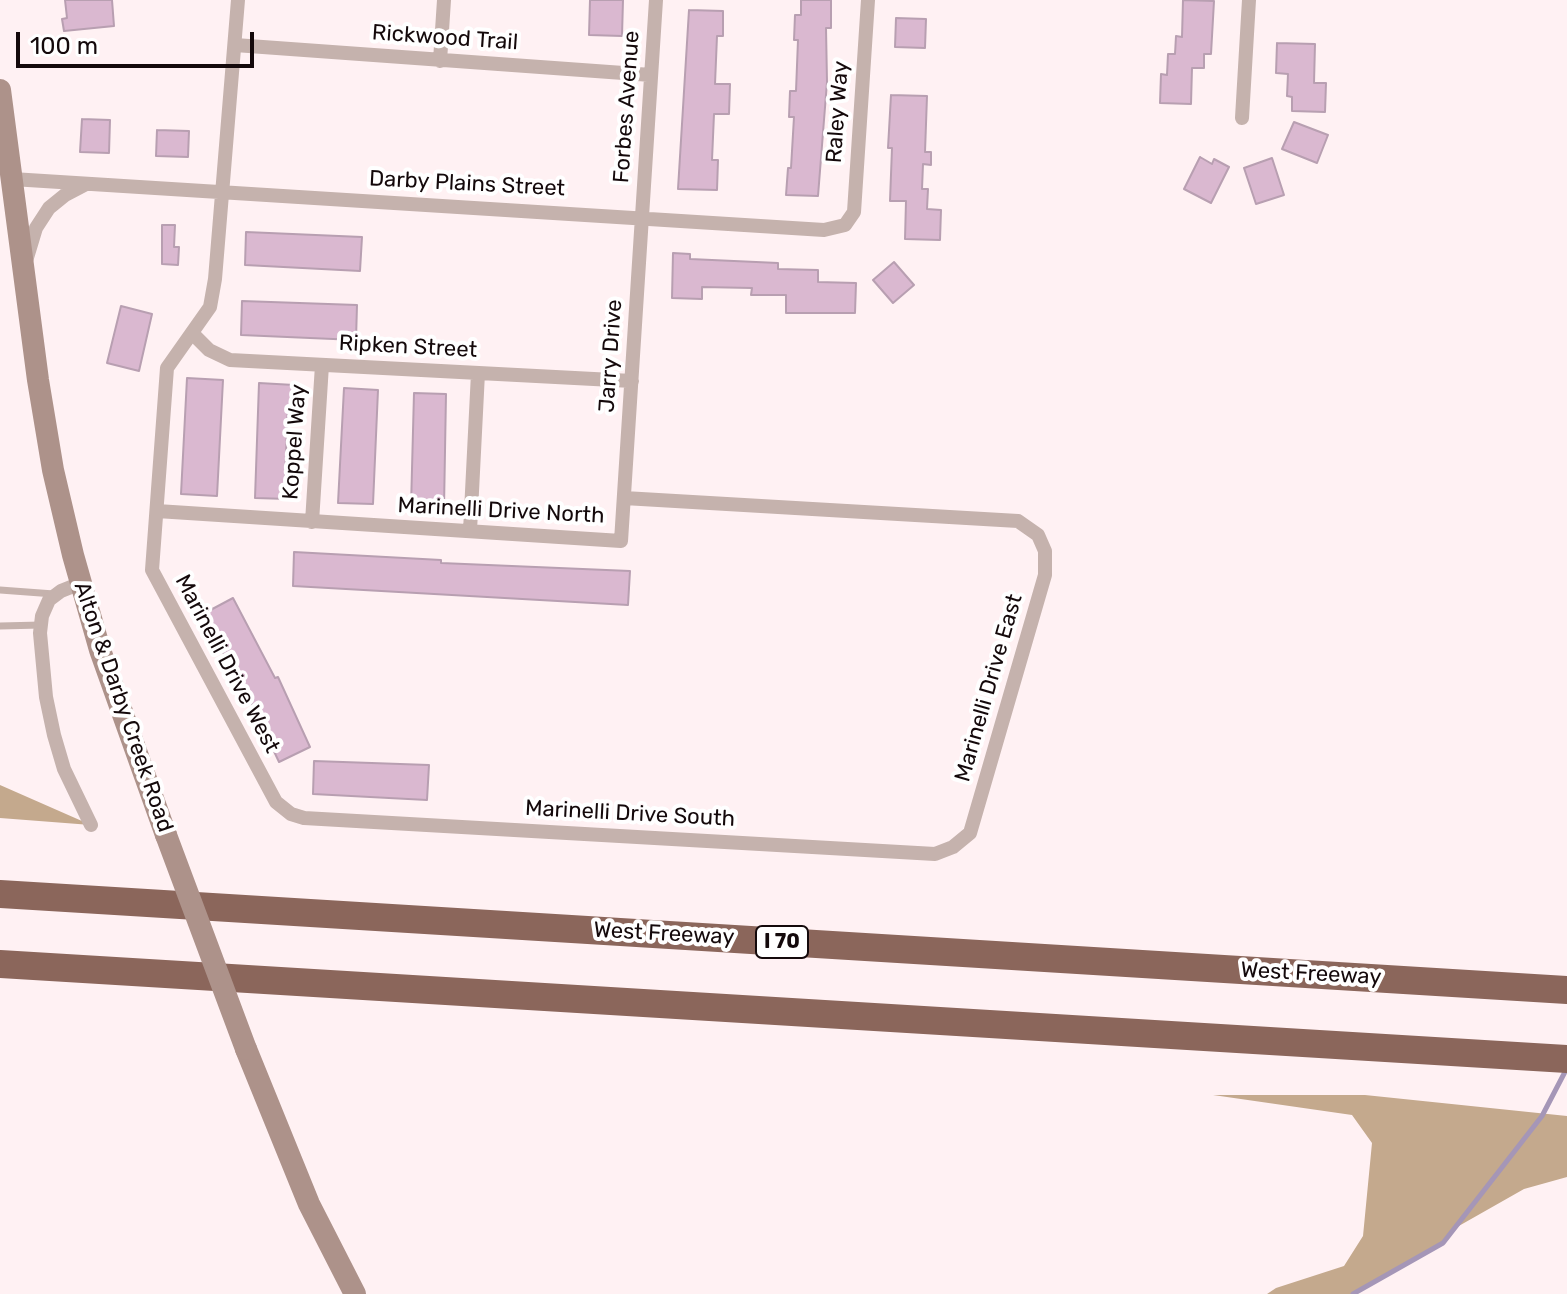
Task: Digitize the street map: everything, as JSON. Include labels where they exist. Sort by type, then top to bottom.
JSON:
[{"type":"highway","name":"West Freeway","points":[[0,894],[1566,990]]},
{"type":"highway","points":[[0,964],[1567,1059]]},
{"type":"main road","name":"Alton & Darby Creek Road","points":[[0,90],[23,272],[51,455],[81,583],[116,699],[246,1049],[309,1204],[355,1294]]},
{"type":"street","name":"Marinelli Drive West","points":[[238,0],[215,279],[210,307],[167,368],[152,570],[276,802],[291,814],[304,818]]},
{"type":"street","points":[[440,61],[444,0]]},
{"type":"street","name":"Forbes Avenue","points":[[643,217],[656,0]]},
{"type":"street","name":"Raley Way","points":[[845,225],[854,212],[868,0]]},
{"type":"street","points":[[1242,118],[1249,0]]},
{"type":"street","name":"Rickwood Trail","points":[[235,45],[651,75]]},
{"type":"street","name":"Darby Plains Street","points":[[12,179],[824,230],[845,225]]},
{"type":"street","points":[[23,272],[36,228],[49,208],[65,195],[87,184]]},
{"type":"street","name":"Jarry Drive","points":[[624,498],[643,217]]},
{"type":"street","name":"Ripken Street","points":[[192,333],[209,350],[230,360],[632,381]]},
{"type":"street","name":"Koppel Way","points":[[312,522],[322,365]]},
{"type":"street","points":[[470,531],[478,373]]},
{"type":"street","name":"Marinelli Drive North","points":[[157,511],[621,541],[624,498],[1018,521],[1038,535]]},
{"type":"street","name":"Marinelli Drive East","points":[[953,847],[970,833],[1045,575],[1045,551],[1038,535]]},
{"type":"street","points":[[81,583],[55,594],[44,609],[41,625],[46,697],[54,735],[64,769],[91,825]]},
{"type":"street","name":"Marinelli Drive South","points":[[304,818],[935,854],[953,847]]},
{"type":"lane","points":[[0,590],[55,594]]},
{"type":"lane","points":[[0,626],[41,625]]},
{"type":"shaded area","points":[[0,785],[91,825],[0,818]]},
{"type":"shaded area","points":[[1213,1095],[1365,1095],[1567,1116],[1567,1177],[1524,1189],[1457,1227],[1443,1243],[1353,1294],[1267,1294],[1276,1288],[1344,1266],[1363,1236],[1372,1143],[1352,1115]]},
{"type":"building","points":[[65,0],[112,0],[114,26],[64,31],[62,19],[67,18]]},
{"type":"building","points":[[590,0],[623,0],[622,36],[589,35]]},
{"type":"building","points":[[801,0],[831,0],[831,28],[826,28],[827,82],[818,196],[786,195],[794,117],[789,117],[790,91],[796,91],[798,40],[794,40],[795,15],[801,15]]},
{"type":"building","points":[[1183,0],[1214,1],[1211,54],[1204,54],[1204,68],[1192,68],[1191,104],[1160,103],[1161,74],[1167,75],[1168,54],[1175,54],[1176,36],[1182,37]]},
{"type":"building","points":[[689,10],[723,11],[723,36],[717,36],[715,84],[730,84],[729,114],[714,114],[712,160],[718,160],[717,190],[678,189]]},
{"type":"building","points":[[896,18],[926,19],[925,48],[895,47]]},
{"type":"building","points":[[1277,43],[1315,44],[1314,83],[1326,83],[1325,112],[1292,111],[1292,97],[1287,96],[1288,74],[1276,73]]},
{"type":"building","points":[[891,95],[927,96],[925,152],[931,152],[931,165],[923,164],[922,189],[928,189],[927,209],[941,210],[940,240],[905,239],[906,201],[890,201],[892,148],[888,148]]},
{"type":"building","points":[[82,119],[110,120],[109,153],[80,152]]},
{"type":"building","points":[[1294,122],[1328,135],[1317,163],[1282,149]]},
{"type":"building","points":[[157,130],[189,131],[188,157],[156,156]]},
{"type":"building","points":[[1200,157],[1212,164],[1214,159],[1229,167],[1211,203],[1184,189]]},
{"type":"building","points":[[1272,158],[1284,195],[1256,204],[1244,168]]},
{"type":"building","points":[[162,225],[175,225],[174,247],[179,247],[178,265],[162,264]]},
{"type":"building","points":[[246,232],[362,237],[360,271],[245,265]]},
{"type":"building","points":[[673,253],[690,254],[690,259],[778,263],[778,269],[818,270],[818,282],[856,283],[855,313],[786,313],[786,295],[751,295],[752,288],[702,287],[702,299],[672,298]]},
{"type":"building","points":[[894,262],[914,285],[893,303],[873,280]]},
{"type":"building","points":[[242,301],[357,305],[356,340],[241,335]]},
{"type":"building","points":[[121,306],[152,314],[139,371],[107,363]]},
{"type":"building","points":[[187,378],[223,380],[217,496],[181,494]]},
{"type":"building","points":[[259,383],[294,385],[293,406],[288,406],[285,479],[289,479],[288,499],[255,498]]},
{"type":"building","points":[[344,388],[378,390],[373,504],[338,503]]},
{"type":"building","points":[[414,393],[446,394],[444,508],[411,507]]},
{"type":"building","points":[[294,552],[441,560],[441,563],[630,571],[628,605],[293,586]]},
{"type":"building","points":[[233,598],[275,678],[278,677],[310,747],[279,762],[241,681],[239,683],[203,614]]},
{"type":"building","points":[[314,761],[429,765],[427,800],[313,794]]},
{"type":"waterway","points":[[1353,1294],[1443,1243],[1542,1116],[1567,1068]]}]
